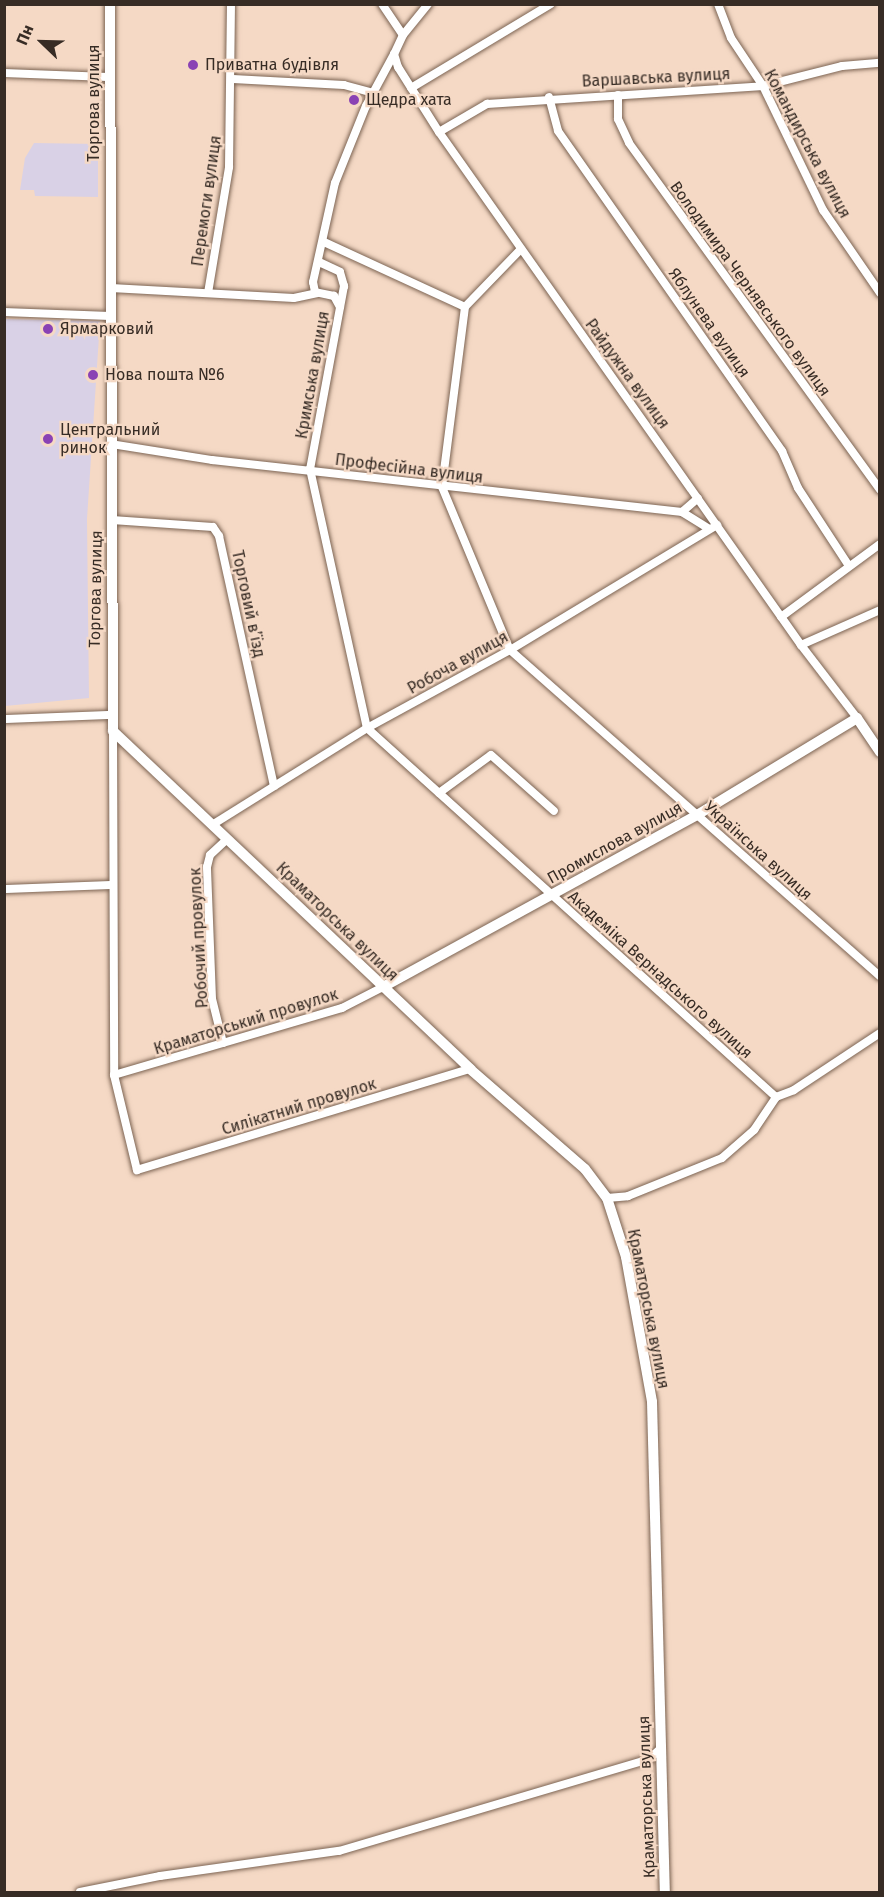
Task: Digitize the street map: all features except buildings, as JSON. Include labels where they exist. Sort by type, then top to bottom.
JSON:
[{"type":"street","name":"Торгова вулиця","points":[[110,4],[108,77],[112,520],[110,715],[113,731],[114,1075],[137,1170]]},
{"type":"street","name":"Перемоги вулиця","points":[[208,293],[229,167],[233,79],[231,4]]},
{"type":"street","points":[[382,4],[403,35]]},
{"type":"street","points":[[294,298],[313,282],[320,262],[335,183],[373,93],[403,35],[429,4]]},
{"type":"street","points":[[411,88],[551,4]]},
{"type":"street","name":"Командирська вулиця","points":[[718,4],[731,38],[763,86],[823,210],[879,293]]},
{"type":"street","name":"Райдужна вулиця","points":[[394,54],[411,88],[439,132],[520,250],[801,645],[857,718],[879,752]]},
{"type":"street","name":"Варшавська вулиця","points":[[439,132],[487,104],[549,97],[618,96],[763,86],[842,66],[879,63]]},
{"type":"street","points":[[4,73],[108,77]]},
{"type":"street","points":[[233,79],[344,85],[373,93]]},
{"type":"street","name":"Володимира Чернявського вулиця","points":[[618,96],[618,119],[629,143],[879,490]]},
{"type":"street","name":"Яблунева вулиця","points":[[549,97],[558,131],[782,450],[798,488],[849,566]]},
{"type":"street","points":[[324,242],[465,307]]},
{"type":"street","points":[[510,650],[442,487],[465,307],[520,250]]},
{"type":"street","points":[[320,262],[335,268],[343,276],[340,307]]},
{"type":"street","name":"Кримська вулиця","points":[[313,282],[317,293],[334,296],[340,307],[310,469],[367,728]]},
{"type":"street","points":[[111,288],[294,298],[317,293]]},
{"type":"street","points":[[4,312],[110,316]]},
{"type":"street","name":"Професійна вулиця","points":[[111,444],[212,460],[310,469],[442,487],[682,512]]},
{"type":"street","points":[[698,498],[682,512],[709,529]]},
{"type":"street","name":"Торговий в’їзд","points":[[112,520],[213,527],[219,536],[274,786]]},
{"type":"street","name":"Робоча вулиця","points":[[212,825],[367,728],[510,650],[717,525]]},
{"type":"street","points":[[781,617],[879,544]]},
{"type":"street","points":[[801,645],[879,610]]},
{"type":"street","name":"Українська вулиця","points":[[510,650],[879,976]]},
{"type":"street","points":[[4,718],[110,715]]},
{"type":"street","name":"Промислова вулиця","points":[[383,987],[697,815],[857,718]]},
{"type":"street","name":"Академіка Вернадського вулиця","points":[[367,728],[776,1097]]},
{"type":"street","name":"Краматорська вулиця","points":[[113,731],[470,1069],[585,1169],[607,1198],[626,1257],[652,1402],[665,1893]]},
{"type":"street","points":[[439,793],[491,755],[555,811]]},
{"type":"street","name":"Робочий провулок","points":[[223,1043],[212,999],[207,867],[210,855],[227,839]]},
{"type":"street","points":[[4,889],[113,885]]},
{"type":"street","name":"Краматорський провулок","points":[[114,1075],[342,1008],[383,987]]},
{"type":"street","points":[[607,1198],[628,1196],[722,1158],[754,1130],[776,1097],[794,1090],[879,1033]]},
{"type":"street","name":"Силікатний провулок","points":[[137,1170],[470,1069]]},
{"type":"street","points":[[80,1893],[160,1876],[339,1851],[649,1759],[660,1749]]},
{"type":"shaded area","points":[[34,143],[98,144],[98,197],[35,196],[34,190],[20,190],[25,158]]},
{"type":"shaded area","name":"Центральний ринок","points":[[5,319],[100,321],[87,519],[89,698],[5,706]]},
{"type":"place","name":"Приватна будівля","points":[[193,65]]},
{"type":"place","name":"Щедра хата","points":[[354,100]]},
{"type":"place","name":"Ярмарковий","points":[[48,329]]},
{"type":"place","name":"Нова пошта №6","points":[[93,375]]},
{"type":"place","name":"Центральний ринок","points":[[48,439]]}]
